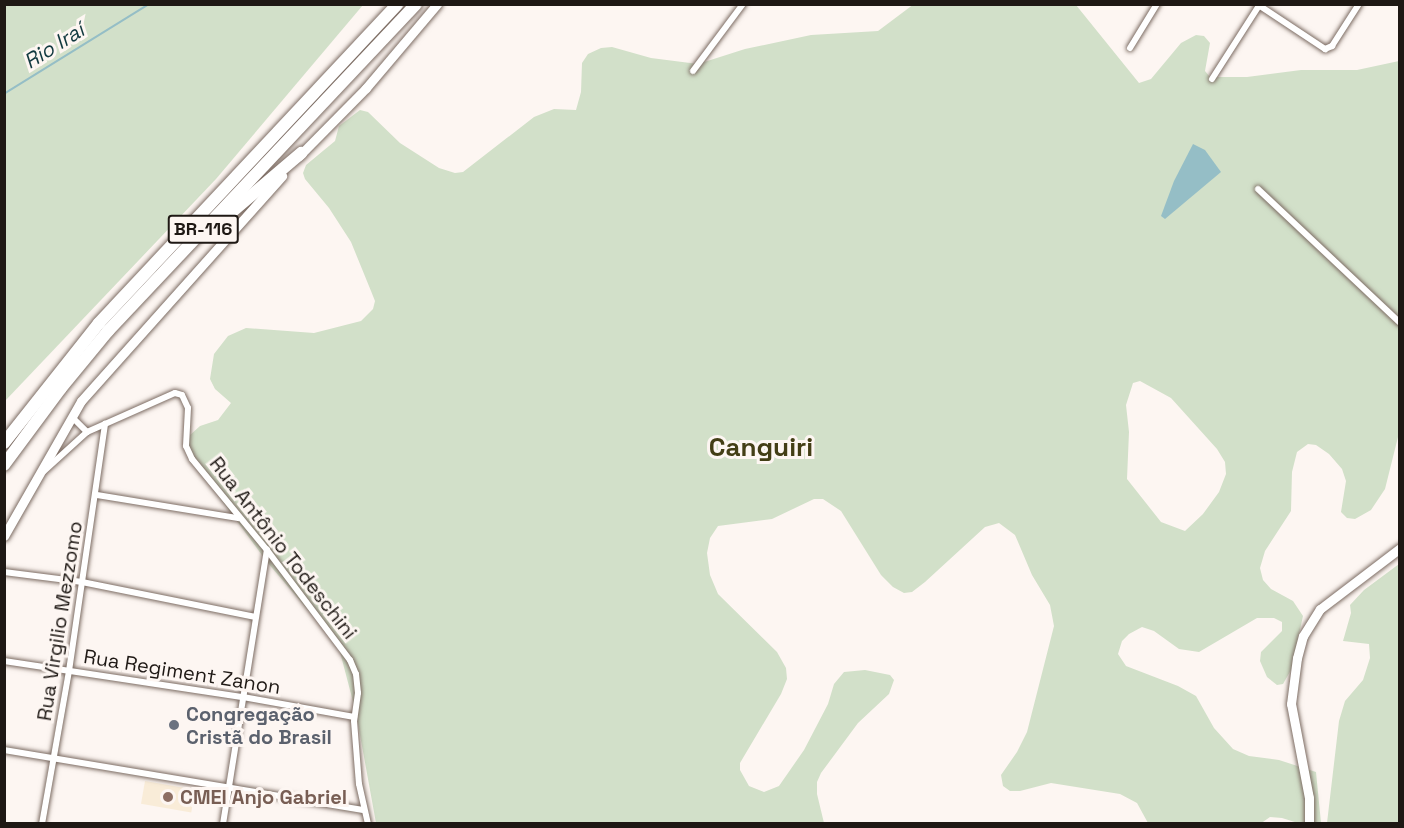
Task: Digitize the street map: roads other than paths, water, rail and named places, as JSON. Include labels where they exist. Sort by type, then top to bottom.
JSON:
[{"type":"highway","name":"BR-116","points":[[4,443],[99,323],[397,4]]},
{"type":"highway","name":"BR-116","points":[[4,465],[88,355],[416,4]]},
{"type":"highway","points":[[171,264],[301,153]]},
{"type":"street","points":[[4,536],[43,472],[81,402],[301,153],[366,88],[437,4]]},
{"type":"street","points":[[693,70],[743,4]]},
{"type":"street","points":[[1130,48],[1157,4]]},
{"type":"street","points":[[1212,79],[1259,5],[1325,49],[1332,46],[1359,4]]},
{"type":"street","points":[[1258,189],[1400,323]]},
{"type":"street","name":"Rua Antônio Todeschini","points":[[43,472],[87,432],[175,393],[182,394],[188,408],[186,446],[192,459],[267,550],[350,660],[357,674],[358,693],[354,717],[363,810],[368,824]]},
{"type":"street","points":[[73,418],[87,432]]},
{"type":"street","name":"Rua Virgilio Mezzomo","points":[[42,824],[97,495],[105,424]]},
{"type":"street","points":[[97,495],[239,518]]},
{"type":"street","points":[[1309,824],[1309,798],[1291,704],[1297,658],[1304,636],[1320,609],[1400,548]]},
{"type":"street","points":[[223,824],[267,550]]},
{"type":"street","points":[[4,572],[82,582],[256,617]]},
{"type":"street","name":"Rua Regiment Zanon","points":[[4,661],[243,697],[354,717]]},
{"type":"street","points":[[4,750],[363,810]]},
{"type":"water","points":[[1193,144],[1205,150],[1221,172],[1165,219],[1161,216],[1174,181]]},
{"type":"waterway","name":"Rio Iraí","points":[[4,94],[149,4]]},
{"type":"place","name":"Congregação Cristã do Brasil","points":[[174,725]]},
{"type":"place","name":"CMEI Anjo Gabriel","points":[[168,797]]},
{"type":"district","name":"Canguiri","points":[[761,448]]}]
